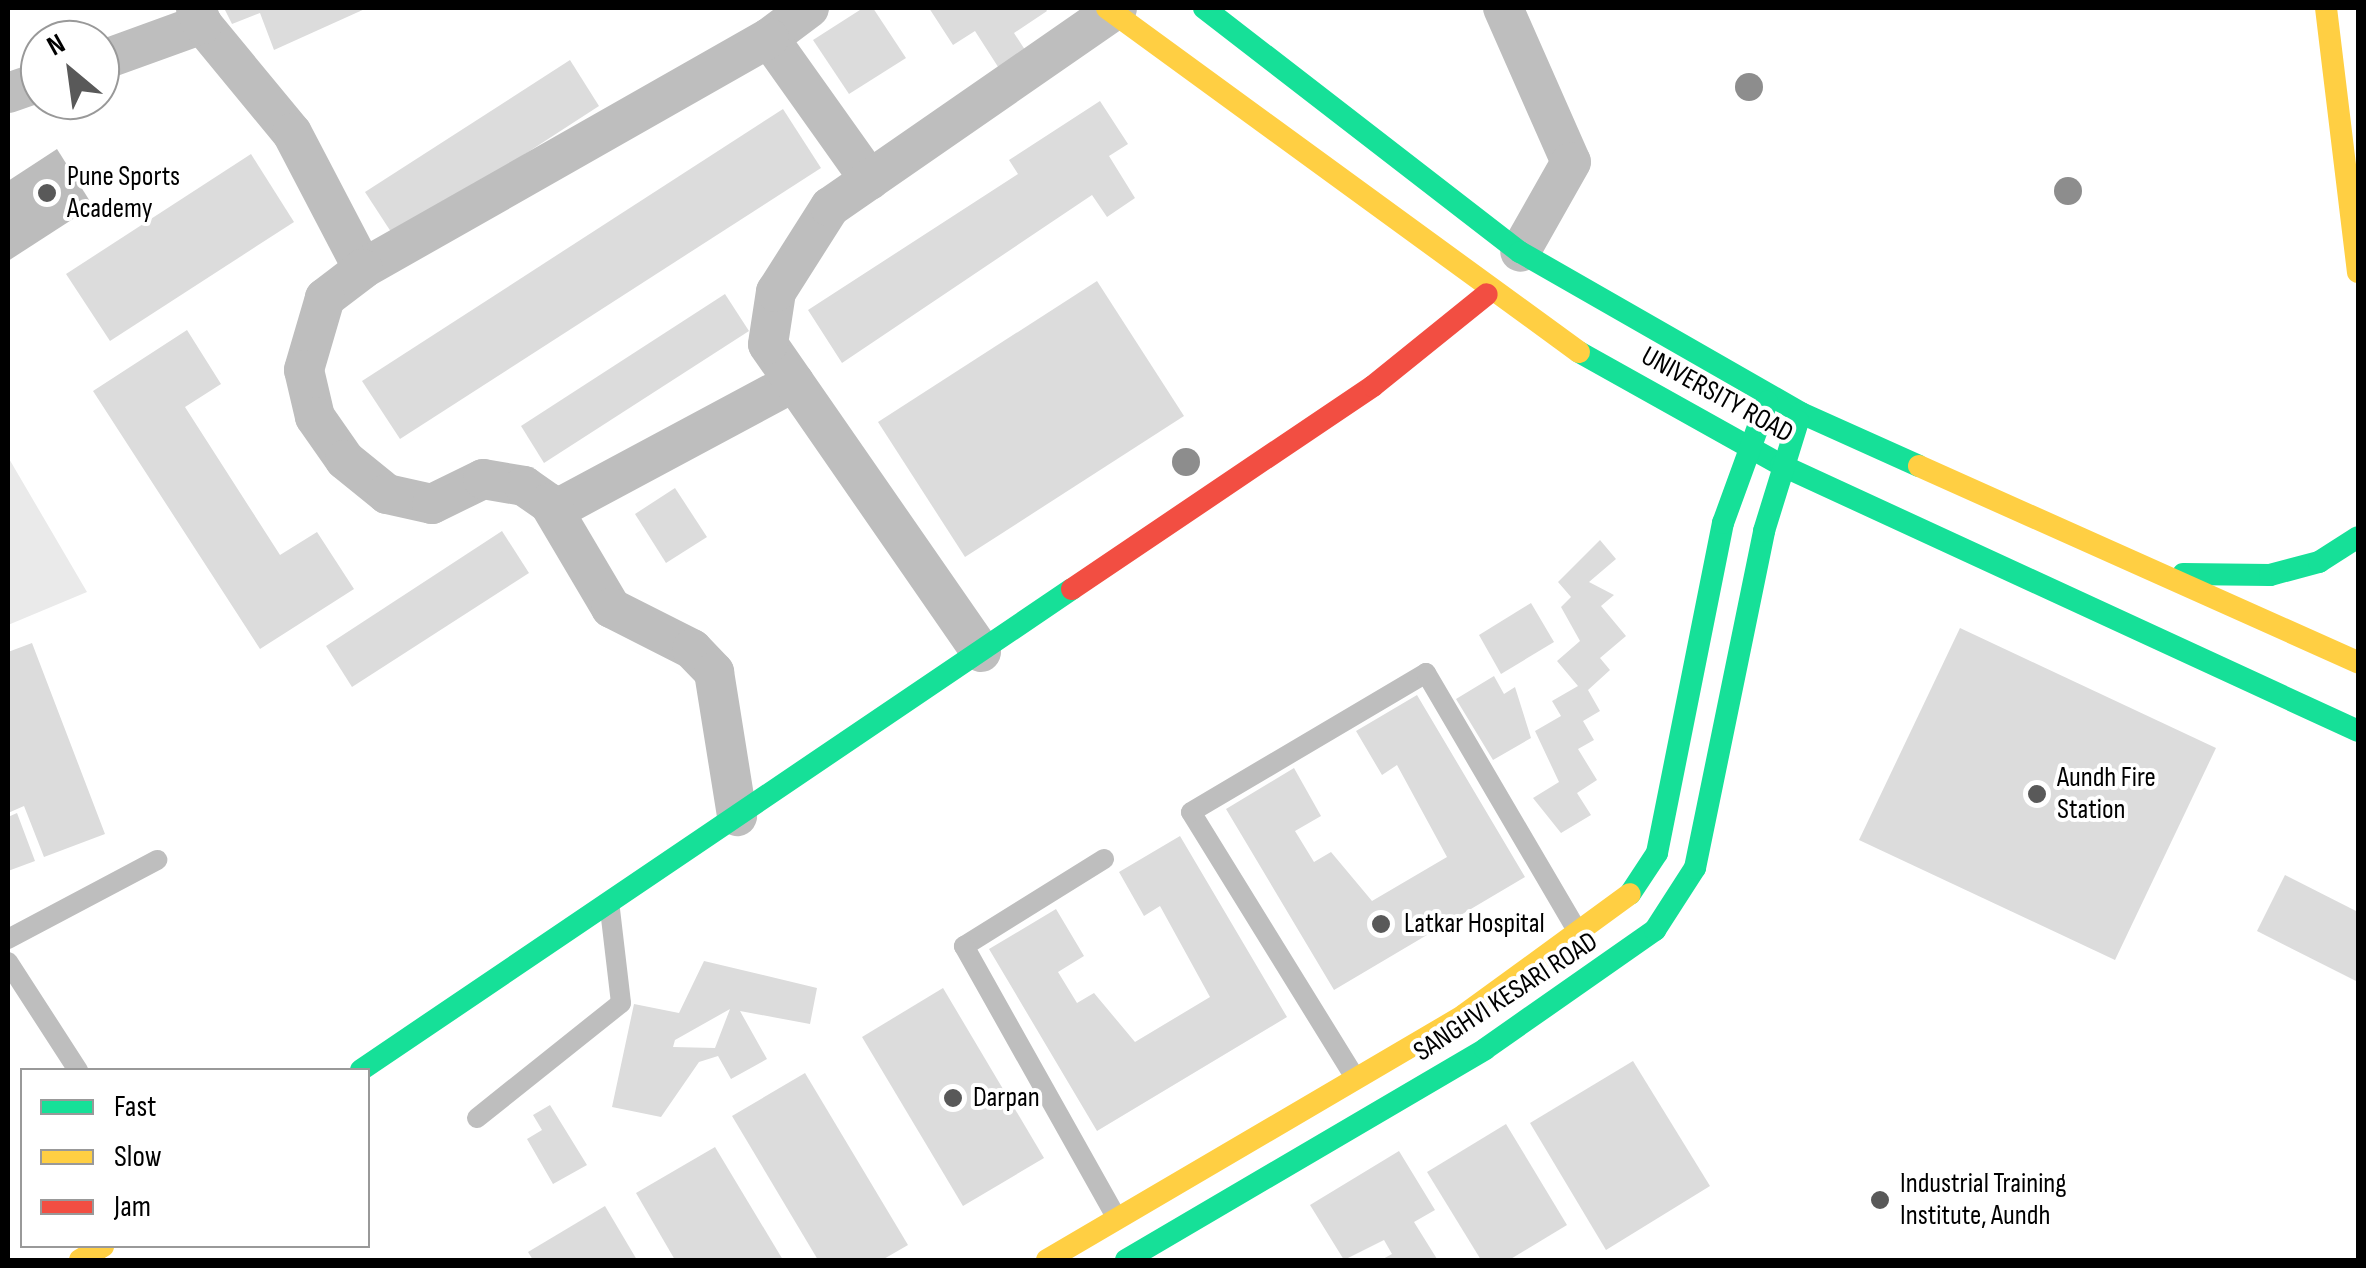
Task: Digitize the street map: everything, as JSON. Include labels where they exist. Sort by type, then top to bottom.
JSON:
[{"type":"main road","name":"UNIVERSITY ROAD","points":[[1204,8],[1520,252],[1801,413],[2358,662]]},
{"type":"main road","points":[[2326,8],[2358,272]]},
{"type":"main road","name":"UNIVERSITY ROAD","points":[[1112,9],[1488,294],[1746,447],[2358,730]]},
{"type":"main road","points":[[364,1068],[1373,386],[1488,294],[1520,252]]},
{"type":"main road","name":"SANGHVI KESARI ROAD","points":[[1047,1260],[1582,940],[1624,904],[1657,853],[1746,447],[1770,395]]},
{"type":"main road","name":"SANGHVI KESARI ROAD","points":[[1126,1260],[1500,1040],[1655,930],[1695,868],[1781,465],[1801,413]]},
{"type":"main road","points":[[2165,574],[2270,575],[2319,562],[2358,537]]},
{"type":"street","points":[[794,382],[557,509],[524,486],[483,479],[432,504],[388,494],[345,460],[315,417],[307,339],[325,298],[363,269],[769,38],[809,8]]},
{"type":"street","points":[[1503,8],[1571,162],[1520,252]]},
{"type":"street","points":[[981,652],[768,344],[776,292],[830,207],[1112,9]]},
{"type":"street","points":[[120,51],[200,16],[292,134],[363,269]]},
{"type":"street","points":[[769,38],[870,180]]},
{"type":"street","points":[[549,503],[611,608],[692,649],[714,672],[737,816]]},
{"type":"lane","points":[[1356,1078],[1191,812],[1426,672],[1582,940]]},
{"type":"lane","points":[[1104,859],[964,946],[1117,1219]]},
{"type":"lane","points":[[8,939],[157,860]]},
{"type":"lane","points":[[477,1118],[620,1003],[609,903]]},
{"type":"lane","points":[[8,962],[77,1068]]},
{"type":"shaded area","name":"Pune Sports Academy","points":[[57,149],[93,206],[8,261],[8,181]]},
{"type":"shaded area","points":[[8,457],[87,592],[8,625]]},
{"type":"building","points":[[224,8],[367,8],[274,50],[260,13],[232,24]]},
{"type":"building","points":[[863,8],[873,8],[906,58],[849,94],[813,40]]},
{"type":"building","points":[[929,8],[1047,11],[1014,33],[1029,56],[1002,73],[975,31],[953,45]]},
{"type":"building","points":[[570,60],[599,106],[395,238],[365,192]]},
{"type":"building","points":[[1100,101],[1128,144],[1109,156],[1135,198],[1107,217],[1092,195],[842,363],[808,310],[1018,174],[1009,160]]},
{"type":"building","points":[[783,109],[821,168],[400,439],[362,381]]},
{"type":"building","points":[[251,154],[294,222],[110,341],[66,274]]},
{"type":"building","points":[[1097,281],[1184,416],[965,557],[878,422]]},
{"type":"building","points":[[725,294],[749,331],[544,463],[521,426]]},
{"type":"building","points":[[187,330],[221,384],[185,407],[280,555],[317,532],[354,589],[260,649],[93,391]]},
{"type":"building","points":[[675,488],[707,537],[666,563],[635,514]]},
{"type":"building","points":[[502,531],[529,573],[352,687],[326,646]]},
{"type":"building","points":[[1600,540],[1616,559],[1589,582],[1614,595],[1601,606],[1626,636],[1600,658],[1610,670],[1588,690],[1600,711],[1583,721],[1594,740],[1578,749],[1597,780],[1577,793],[1591,815],[1561,833],[1533,798],[1559,782],[1535,731],[1561,716],[1552,701],[1578,686],[1557,661],[1580,641],[1561,607],[1571,597],[1558,582]]},
{"type":"building","points":[[1531,603],[1554,642],[1501,674],[1479,635]]},
{"type":"building","name":"Aundh Fire Station","points":[[1960,628],[2216,748],[2115,960],[1859,840]]},
{"type":"building","points":[[32,643],[105,834],[44,857],[24,806],[8,813],[8,652]]},
{"type":"building","points":[[1494,676],[1504,694],[1515,687],[1531,738],[1493,760],[1456,699]]},
{"type":"building","points":[[1417,695],[1525,877],[1334,990],[1226,809],[1294,768],[1321,816],[1295,831],[1314,862],[1331,852],[1372,901],[1447,857],[1397,765],[1382,775],[1356,731]]},
{"type":"building","points":[[17,813],[35,861],[8,871],[8,817]]},
{"type":"building","points":[[1180,836],[1287,1017],[1097,1131],[989,949],[1056,909],[1084,956],[1058,972],[1077,1003],[1094,993],[1135,1042],[1210,997],[1160,906],[1144,916],[1119,872]]},
{"type":"building","points":[[2285,875],[2358,912],[2358,982],[2257,931]]},
{"type":"building","points":[[704,961],[817,988],[810,1024],[740,1011],[767,1059],[731,1079],[718,1056],[699,1062],[661,1117],[612,1107],[634,1004],[679,1013]],"holes":[[[730,1009],[715,1048],[673,1047],[675,1040]]]},
{"type":"building","name":"Darpan","points":[[943,988],[1044,1158],[963,1206],[862,1037]]},
{"type":"building","points":[[1633,1061],[1710,1186],[1606,1250],[1530,1123]]},
{"type":"building","points":[[805,1073],[908,1245],[882,1260],[818,1260],[732,1116]]},
{"type":"building","points":[[550,1105],[587,1165],[553,1184],[527,1139],[542,1130],[533,1115]]},
{"type":"building","points":[[1506,1124],[1567,1225],[1509,1260],[1481,1260],[1427,1172]]},
{"type":"building","points":[[715,1147],[783,1260],[675,1260],[636,1193]]},
{"type":"building","points":[[1399,1151],[1435,1210],[1414,1222],[1437,1259],[1381,1260],[1392,1254],[1384,1240],[1344,1260],[1310,1205]]},
{"type":"building","points":[[605,1206],[637,1260],[533,1260],[528,1252]]},
{"type":"traffic: fast","points":[[1204,8],[1520,252],[1801,413],[1919,466]]},
{"type":"traffic: fast","points":[[1579,352],[1781,465],[2358,731]]},
{"type":"traffic: fast","points":[[1630,894],[1657,853],[1723,523],[1767,402]]},
{"type":"traffic: fast","points":[[1126,1260],[1485,1049],[1655,930],[1695,868],[1764,531],[1798,421]]},
{"type":"traffic: fast","points":[[2183,574],[2270,575],[2319,562],[2358,537]]},
{"type":"traffic: fast","points":[[364,1068],[1072,589]]},
{"type":"traffic: slow","points":[[1107,8],[1579,352]]},
{"type":"traffic: slow","points":[[2326,8],[2358,272]]},
{"type":"traffic: slow","points":[[1919,466],[2358,662]]},
{"type":"traffic: slow","points":[[1047,1260],[1464,1015],[1630,894]]},
{"type":"traffic: slow","points":[[80,1260],[100,1248]]},
{"type":"traffic: jam","points":[[1072,589],[1373,386],[1487,294]]},
{"type":"place","name":"Pune Sports Academy","points":[[47,193]]},
{"type":"place","name":"Aundh Fire Station","points":[[2037,794]]},
{"type":"place","name":"Latkar Hospital","points":[[1381,924]]},
{"type":"place","name":"Darpan","points":[[953,1098]]},
{"type":"place","name":"Industrial Training Institute, Aundh","points":[[1880,1200]]}]
